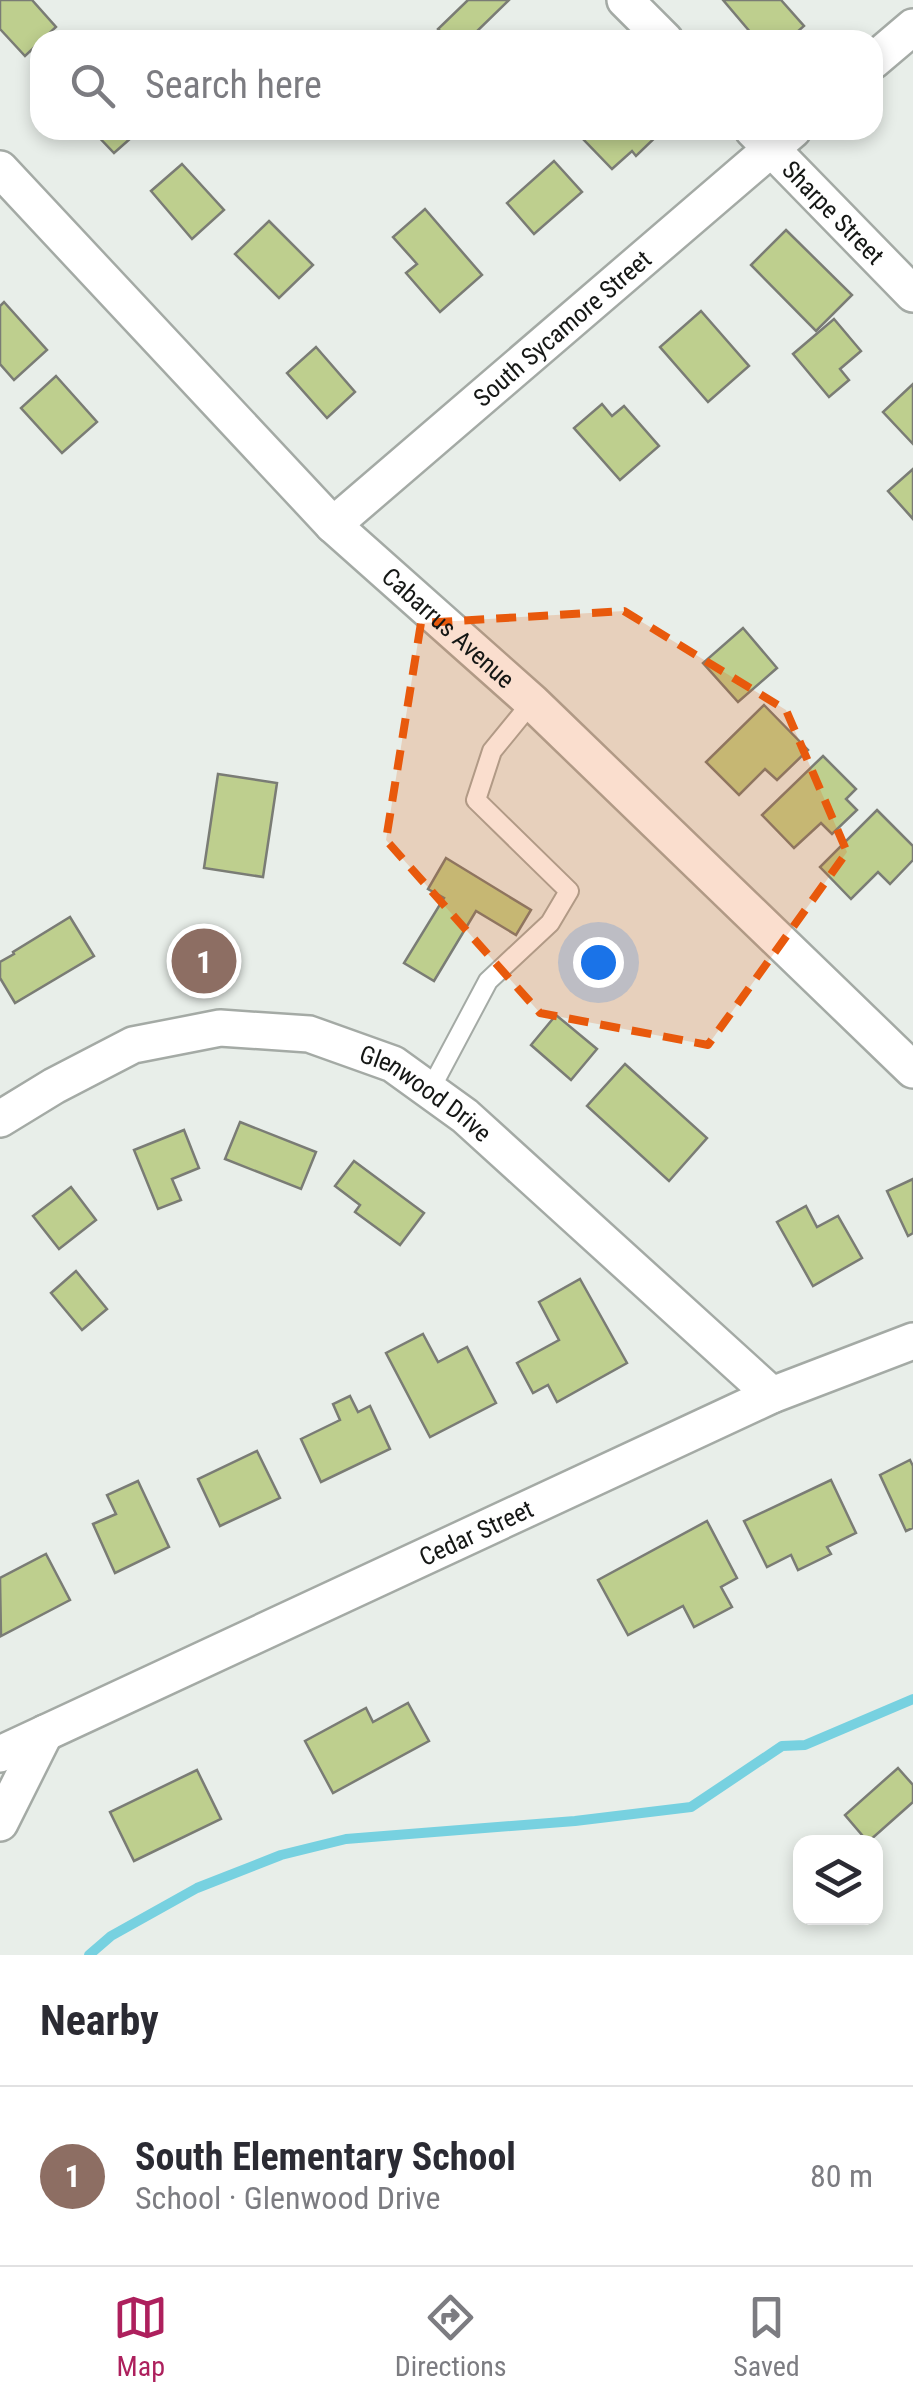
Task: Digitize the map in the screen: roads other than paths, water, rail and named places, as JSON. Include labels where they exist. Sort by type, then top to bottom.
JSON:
[{"type":"street","points":[[626,0],[655,30]]},
{"type":"street","points":[[883,52],[913,27]]},
{"type":"street","name":"South Sycamore Street","points":[[333,525],[767,140]]},
{"type":"street","name":"Sharpe Street","points":[[776,140],[913,294]]},
{"type":"street","name":"Cabarrus Avenue","points":[[0,169],[333,525],[532,702],[913,1070]]},
{"type":"street","name":"Glenwood Drive","points":[[0,1119],[133,1045],[220,1028],[309,1034],[393,1064],[465,1116],[772,1395]]},
{"type":"street","name":"Cedar Street","points":[[0,1754],[772,1395],[913,1341]]},
{"type":"street","points":[[0,1822],[45,1733]]},
{"type":"lane","points":[[430,1090],[488,982],[550,923],[569,891],[476,800],[492,752],[532,702]]},
{"type":"waterway","points":[[89,1955],[111,1936],[197,1888],[281,1855],[346,1839],[575,1821],[691,1807],[782,1746],[805,1745],[913,1699]]},
{"type":"place","name":"South Elementary School","points":[[204,961]]}]
